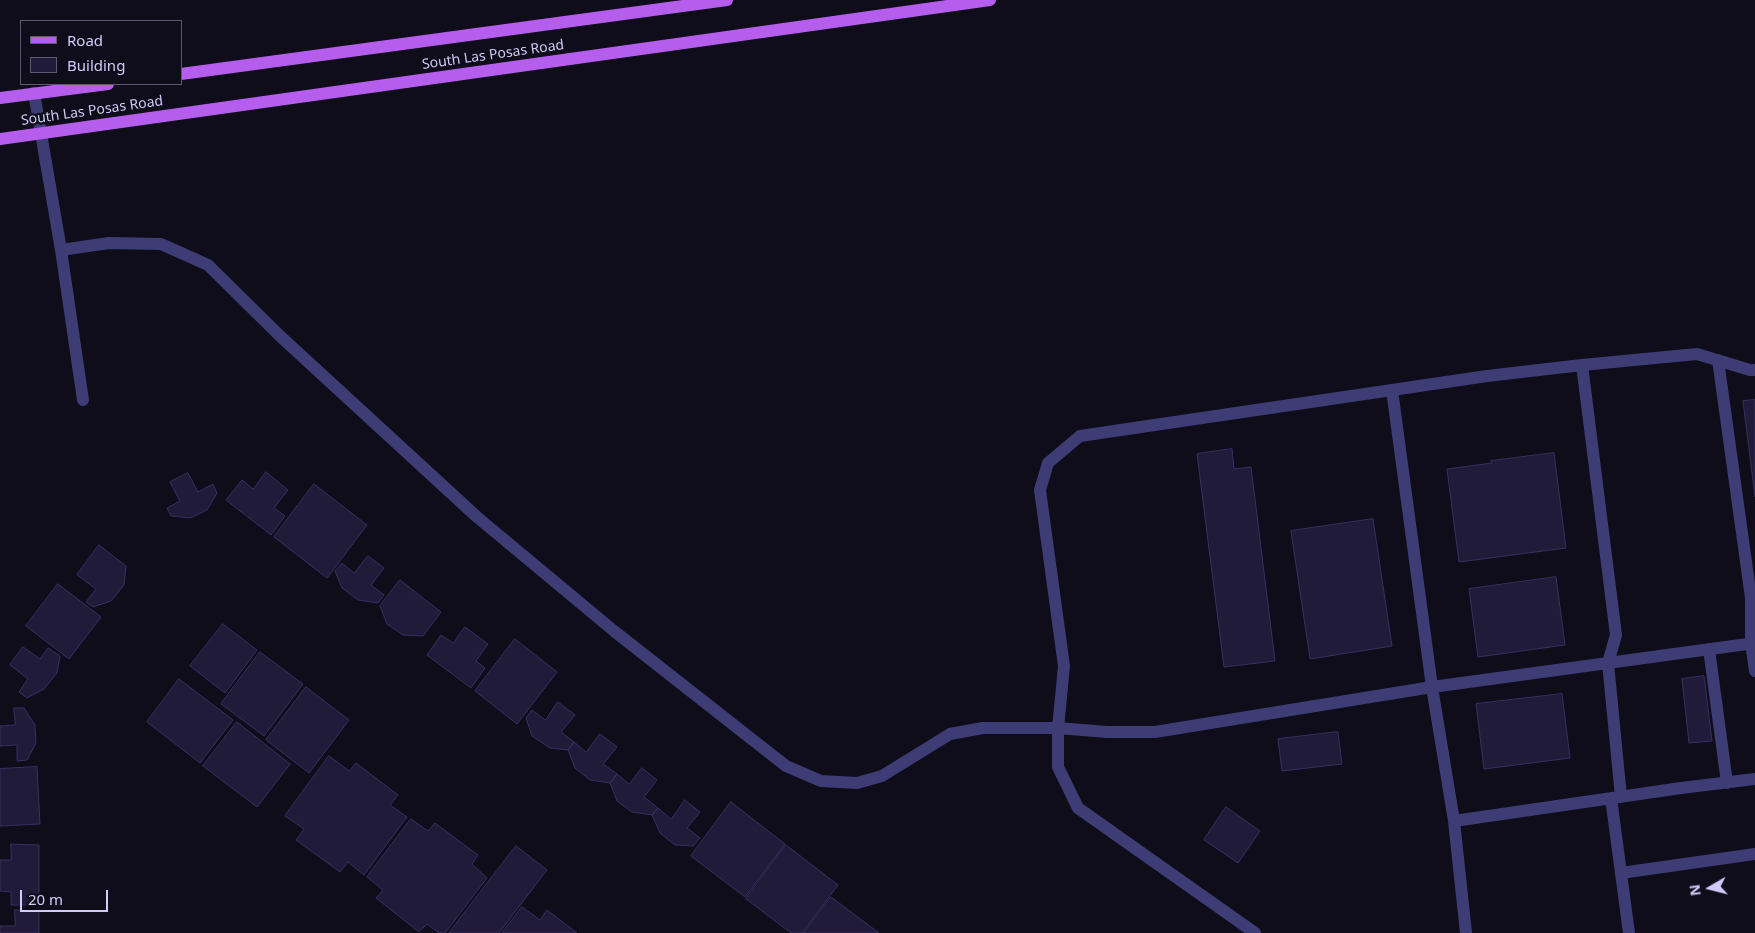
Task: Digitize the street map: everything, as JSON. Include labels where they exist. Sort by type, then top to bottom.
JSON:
[{"type":"main road","name":"South Las Posas Road","points":[[182,74],[727,0]]},
{"type":"main road","name":"South Las Posas Road","points":[[0,139],[990,0]]},
{"type":"main road","name":"South Las Posas Road","points":[[0,98],[101,85]]},
{"type":"lane","points":[[34,94],[61,250],[83,400]]},
{"type":"lane","points":[[61,250],[109,244],[160,244],[208,266],[280,336],[477,517],[614,631],[786,766],[821,781],[857,783],[882,776],[950,734],[983,728],[1058,728],[1107,732],[1155,732],[1432,687],[1753,643]]},
{"type":"lane","points":[[1255,933],[1078,808],[1058,767],[1058,728],[1064,666],[1040,490],[1048,463],[1080,436],[1487,376],[1697,354],[1755,370]]},
{"type":"lane","points":[[1718,360],[1752,598],[1755,671]]},
{"type":"lane","points":[[1582,365],[1616,635],[1608,663],[1621,873],[1629,933]]},
{"type":"lane","points":[[1392,390],[1432,687],[1454,821],[1466,933]]},
{"type":"lane","points":[[1709,649],[1727,783]]},
{"type":"lane","points":[[1454,821],[1755,780]]},
{"type":"lane","points":[[1621,873],[1755,854]]},
{"type":"building","points":[[1755,400],[1755,497],[1743,401]]},
{"type":"building","points":[[1232,449],[1234,469],[1251,467],[1275,661],[1224,667],[1197,454]]},
{"type":"building","points":[[1554,453],[1566,548],[1459,562],[1447,469]]},
{"type":"building","points":[[266,472],[288,490],[274,508],[285,516],[271,535],[226,500],[242,480],[253,489]]},
{"type":"building","points":[[188,473],[198,492],[213,484],[217,493],[207,510],[190,518],[171,516],[167,508],[180,501],[170,482]]},
{"type":"building","points":[[314,484],[367,525],[327,578],[274,537]]},
{"type":"building","points":[[1373,519],[1392,646],[1310,659],[1291,531]]},
{"type":"building","points":[[99,545],[126,566],[124,585],[111,601],[93,607],[86,602],[96,589],[77,575]]},
{"type":"building","points":[[368,556],[384,568],[371,585],[384,595],[378,603],[358,600],[342,588],[335,571],[342,563],[354,573]]},
{"type":"building","points":[[1556,577],[1565,645],[1478,657],[1469,589]]},
{"type":"building","points":[[400,580],[441,612],[423,636],[403,635],[387,624],[380,606]]},
{"type":"building","points":[[58,584],[101,617],[69,659],[26,626]]},
{"type":"building","points":[[223,624],[257,650],[225,693],[190,666]]},
{"type":"building","points":[[465,627],[488,644],[476,661],[485,668],[471,688],[427,655],[441,635],[453,643]]},
{"type":"building","points":[[515,639],[557,672],[517,724],[475,691]]},
{"type":"building","points":[[23,647],[40,659],[48,648],[60,656],[57,673],[44,689],[27,698],[19,692],[28,679],[10,665]]},
{"type":"building","points":[[260,652],[303,684],[264,736],[221,704]]},
{"type":"building","points":[[1704,676],[1712,741],[1689,743],[1682,679]]},
{"type":"building","points":[[179,679],[233,720],[200,763],[147,722]]},
{"type":"building","points":[[306,687],[349,720],[309,773],[266,740]]},
{"type":"building","points":[[1562,694],[1570,758],[1484,769],[1476,704]]},
{"type":"building","points":[[558,702],[575,715],[561,732],[574,742],[568,750],[550,748],[532,736],[526,718],[532,710],[545,720]]},
{"type":"building","points":[[14,708],[24,708],[35,725],[36,743],[27,760],[17,761],[17,745],[0,746],[0,726],[15,725]]},
{"type":"building","points":[[237,722],[290,764],[257,807],[203,766]]},
{"type":"building","points":[[1338,732],[1342,764],[1282,771],[1278,739]]},
{"type":"building","points":[[600,734],[617,747],[603,764],[617,774],[610,783],[590,780],[575,768],[568,750],[574,742],[586,752]]},
{"type":"building","points":[[329,756],[349,771],[356,763],[398,795],[390,805],[407,817],[364,875],[348,862],[340,872],[296,840],[304,829],[285,816]]},
{"type":"building","points":[[37,767],[40,824],[0,826],[0,769]]},
{"type":"building","points":[[642,768],[657,780],[644,797],[658,808],[652,815],[632,812],[617,801],[610,783],[617,774],[629,784]]},
{"type":"building","points":[[685,800],[700,812],[687,828],[700,838],[693,846],[675,845],[660,833],[652,815],[658,808],[671,819]]},
{"type":"building","points":[[731,802],[785,844],[745,897],[691,856]]},
{"type":"building","points":[[1226,807],[1260,831],[1238,863],[1204,840]]},
{"type":"building","points":[[411,819],[428,831],[435,823],[478,855],[472,864],[487,878],[445,933],[439,933],[427,924],[419,932],[376,898],[383,890],[367,877]]},
{"type":"building","points":[[11,844],[39,845],[39,905],[11,905],[11,892],[0,891],[0,860],[11,860]]},
{"type":"building","points":[[786,845],[838,885],[802,933],[791,933],[746,899]]},
{"type":"building","points":[[516,846],[547,870],[499,933],[449,933]]},
{"type":"building","points":[[831,897],[879,933],[804,933]]},
{"type":"building","points":[[522,907],[540,920],[547,910],[577,933],[502,933]]},
{"type":"building","points":[[15,910],[39,911],[39,933],[0,933],[0,926],[15,926]]}]
